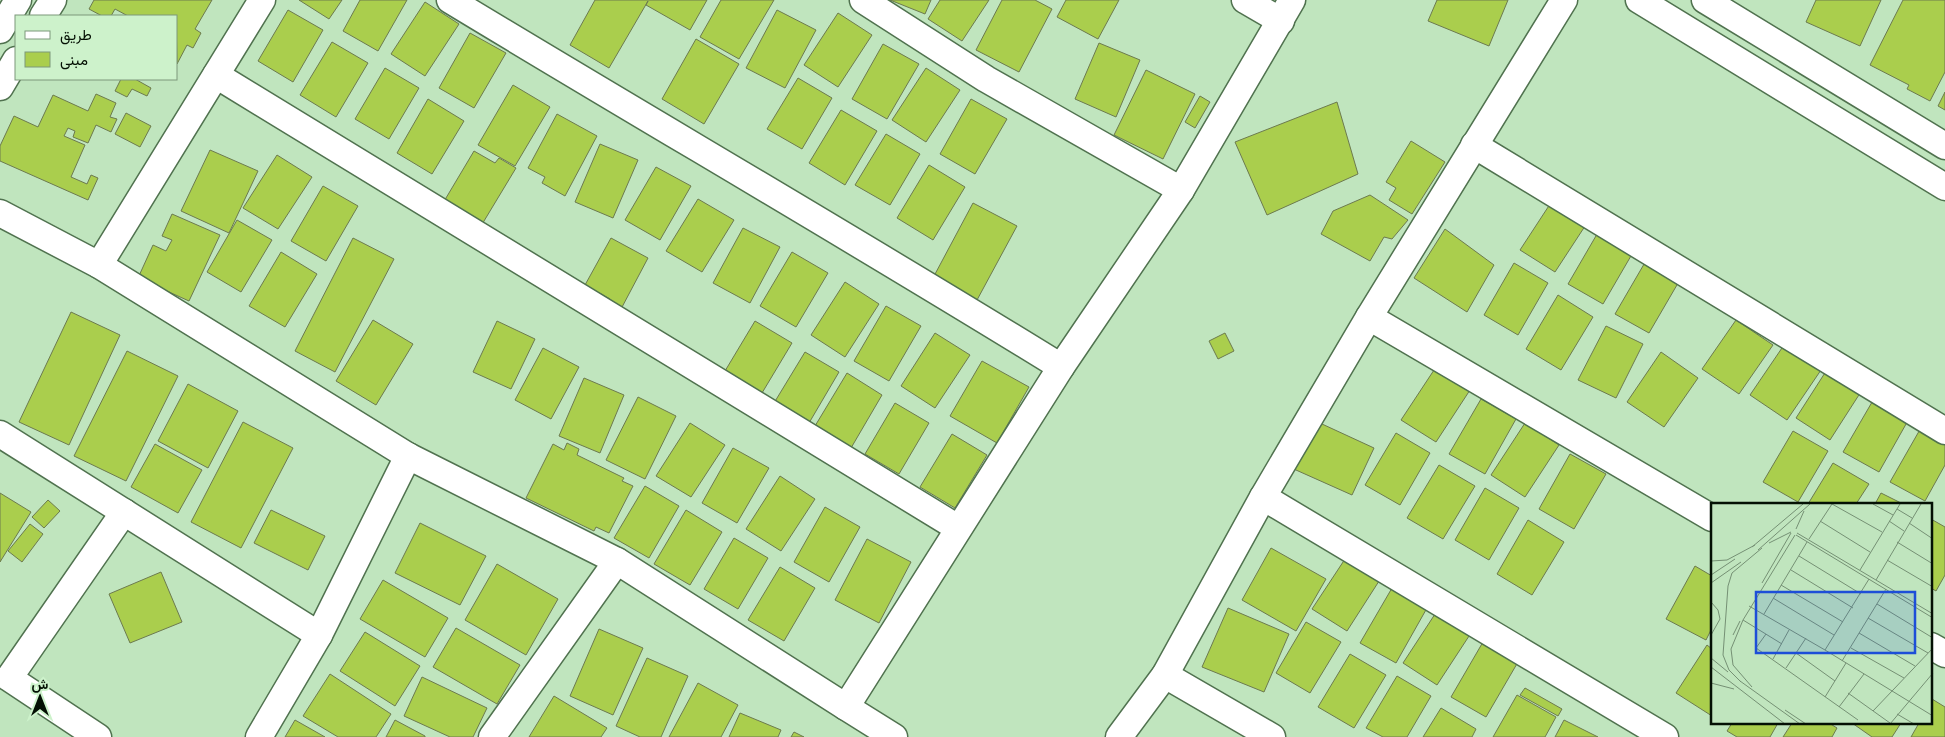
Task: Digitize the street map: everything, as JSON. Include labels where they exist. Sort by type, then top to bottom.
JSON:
[{"type":"street","points":[[0,30],[18,0]]},
{"type":"street","points":[[44,15],[53,0]]},
{"type":"street","points":[[100,265],[262,0]]},
{"type":"street","points":[[450,0],[690,146],[921,280],[1061,367]]},
{"type":"street","points":[[863,0],[986,79],[1182,190]]},
{"type":"street","points":[[846,707],[1061,367],[1182,190],[1286,10],[1245,0]]},
{"type":"street","points":[[1119,737],[1164,675],[1262,497],[1369,317],[1564,0]]},
{"type":"street","points":[[1639,0],[1945,187]]},
{"type":"street","points":[[1705,0],[1945,146]]},
{"type":"street","points":[[0,87],[15,62]]},
{"type":"street","points":[[216,75],[958,528]]},
{"type":"street","points":[[1474,145],[1945,431]]},
{"type":"street","points":[[0,213],[100,265],[408,456],[618,561],[894,737]]},
{"type":"street","points":[[1369,317],[1711,517]]},
{"type":"street","points":[[0,434],[319,635]]},
{"type":"street","points":[[259,737],[319,635],[408,456]]},
{"type":"street","points":[[1262,497],[1665,737]]},
{"type":"street","points":[[98,737],[9,678],[124,512]]},
{"type":"street","points":[[492,737],[618,561]]},
{"type":"street","points":[[1932,647],[1945,654]]},
{"type":"street","points":[[1164,675],[1272,737]]},
{"type":"building","points":[[94,0],[212,0],[195,29],[201,33],[193,48],[187,45],[178,62],[178,15],[126,15],[115,9],[112,15],[100,15],[89,9]]},
{"type":"building","points":[[299,0],[342,0],[329,19]]},
{"type":"building","points":[[360,0],[407,0],[378,51],[343,31]]},
{"type":"building","points":[[595,0],[707,0],[690,30],[646,5],[648,1],[609,68],[570,45]]},
{"type":"building","points":[[721,0],[774,0],[739,59],[700,37]]},
{"type":"building","points":[[890,0],[931,0],[925,14]]},
{"type":"building","points":[[940,0],[989,0],[962,41],[928,19]]},
{"type":"building","points":[[1002,0],[1035,0],[1052,9],[1019,72],[976,50]]},
{"type":"building","points":[[1066,0],[1119,0],[1098,39],[1057,17]]},
{"type":"building","points":[[1437,0],[1508,0],[1489,46],[1428,21]]},
{"type":"building","points":[[1816,0],[1881,0],[1860,46],[1806,22]]},
{"type":"building","points":[[1903,0],[1945,0],[1945,72],[1930,101],[1907,89],[1909,85],[1870,65]]},
{"type":"building","points":[[425,2],[459,24],[425,76],[391,54]]},
{"type":"building","points":[[288,10],[323,30],[293,82],[258,61]]},
{"type":"building","points":[[777,10],[816,30],[785,88],[746,68]]},
{"type":"building","points":[[838,13],[872,35],[838,87],[804,65]]},
{"type":"building","points":[[470,33],[506,53],[474,108],[439,88]]},
{"type":"building","points":[[696,39],[739,64],[704,124],[662,99]]},
{"type":"building","points":[[332,42],[368,63],[336,117],[300,95]]},
{"type":"building","points":[[1099,43],[1140,60],[1116,117],[1075,99]]},
{"type":"building","points":[[883,44],[919,64],[887,119],[852,99]]},
{"type":"building","points":[[385,68],[419,88],[389,139],[355,119]]},
{"type":"building","points":[[926,68],[960,90],[926,142],[892,120]]},
{"type":"building","points":[[1146,70],[1195,94],[1163,159],[1114,135]]},
{"type":"building","points":[[798,78],[832,98],[802,149],[767,129]]},
{"type":"building","points":[[120,80],[137,80],[151,88],[147,96],[132,89],[127,97],[115,91]]},
{"type":"building","points":[[513,85],[550,107],[515,166],[478,145]]},
{"type":"building","points":[[1945,92],[1945,110],[1938,106]]},
{"type":"building","points":[[96,94],[116,103],[110,117],[117,119],[111,132],[96,125],[88,143],[73,137],[75,131],[68,128],[64,136],[85,145],[71,177],[87,184],[91,175],[98,178],[88,200],[0,161],[0,146],[14,116],[38,127],[53,95],[88,111]]},
{"type":"building","points":[[1200,96],[1210,102],[1195,128],[1185,122]]},
{"type":"building","points":[[428,99],[464,121],[432,174],[397,153]]},
{"type":"building","points":[[971,99],[1007,119],[975,174],[940,154]]},
{"type":"building","points":[[1337,102],[1358,174],[1267,215],[1235,142]]},
{"type":"building","points":[[841,110],[877,131],[845,185],[809,163]]},
{"type":"building","points":[[126,113],[151,126],[140,147],[115,134]]},
{"type":"building","points":[[557,114],[597,136],[565,196],[542,183],[545,177],[528,168]]},
{"type":"building","points":[[886,134],[920,154],[890,205],[855,185]]},
{"type":"building","points":[[1411,141],[1445,162],[1412,214],[1389,200],[1396,188],[1386,182]]},
{"type":"building","points":[[600,144],[638,160],[613,218],[575,202]]},
{"type":"building","points":[[210,150],[258,171],[229,233],[181,211]]},
{"type":"building","points":[[474,151],[495,163],[499,158],[516,168],[481,226],[443,203]]},
{"type":"building","points":[[277,155],[312,177],[278,229],[243,208]]},
{"type":"building","points":[[929,165],[965,187],[933,240],[897,218]]},
{"type":"building","points":[[656,167],[691,186],[660,240],[625,220]]},
{"type":"building","points":[[323,186],[358,206],[326,261],[291,241]]},
{"type":"building","points":[[1370,195],[1408,220],[1392,239],[1384,237],[1370,261],[1321,234],[1333,211]]},
{"type":"building","points":[[1554,198],[1589,220],[1555,272],[1520,250]]},
{"type":"building","points":[[698,199],[734,220],[702,272],[666,251]]},
{"type":"building","points":[[973,203],[1017,226],[977,300],[934,276]]},
{"type":"building","points":[[172,214],[220,235],[189,301],[138,278],[153,245],[166,251],[172,240],[162,236]]},
{"type":"building","points":[[237,220],[272,240],[241,292],[207,272]]},
{"type":"building","points":[[743,228],[780,247],[750,303],[713,283]]},
{"type":"building","points":[[1445,229],[1494,265],[1467,312],[1414,278]]},
{"type":"building","points":[[1600,229],[1635,249],[1603,304],[1568,284]]},
{"type":"building","points":[[353,238],[394,259],[335,372],[295,351]]},
{"type":"building","points":[[611,238],[648,258],[621,309],[608,302],[610,299],[585,285]]},
{"type":"building","points":[[281,252],[317,274],[285,327],[249,306]]},
{"type":"building","points":[[792,252],[828,273],[796,327],[760,306]]},
{"type":"building","points":[[1647,259],[1681,278],[1649,333],[1615,314]]},
{"type":"building","points":[[1514,263],[1548,283],[1518,335],[1484,315]]},
{"type":"building","points":[[845,282],[879,304],[845,357],[811,335]]},
{"type":"building","points":[[1558,295],[1593,317],[1561,370],[1526,349]]},
{"type":"building","points":[[886,306],[921,326],[889,381],[854,361]]},
{"type":"building","points":[[71,312],[120,335],[69,445],[19,422]]},
{"type":"building","points":[[373,320],[413,344],[376,405],[336,381]]},
{"type":"building","points":[[1736,320],[1773,345],[1739,394],[1702,369]]},
{"type":"building","points":[[497,321],[535,339],[511,389],[473,372]]},
{"type":"building","points":[[755,321],[792,343],[759,398],[722,376]]},
{"type":"building","points":[[1606,326],[1643,344],[1616,398],[1578,380]]},
{"type":"building","points":[[935,333],[970,355],[935,408],[901,386]]},
{"type":"building","points":[[1225,333],[1234,351],[1218,359],[1209,341]]},
{"type":"building","points":[[1784,345],[1821,370],[1787,420],[1750,395]]},
{"type":"building","points":[[543,348],[579,367],[551,419],[515,400]]},
{"type":"building","points":[[127,351],[178,376],[126,481],[74,456]]},
{"type":"building","points":[[805,352],[839,372],[809,423],[774,403]]},
{"type":"building","points":[[1661,352],[1698,378],[1664,427],[1627,402]]},
{"type":"building","points":[[982,361],[1029,387],[997,443],[950,416]]},
{"type":"building","points":[[1830,365],[1864,387],[1830,440],[1796,418]]},
{"type":"building","points":[[1436,367],[1470,390],[1436,442],[1401,420]]},
{"type":"building","points":[[847,373],[882,395],[851,448],[815,426]]},
{"type":"building","points":[[584,378],[624,395],[600,453],[559,436]]},
{"type":"building","points":[[188,384],[238,411],[208,468],[158,441]]},
{"type":"building","points":[[638,397],[676,416],[645,479],[606,460]]},
{"type":"building","points":[[1875,397],[1910,417],[1879,472],[1843,452]]},
{"type":"building","points":[[1481,399],[1516,419],[1485,474],[1449,454]]},
{"type":"building","points":[[895,403],[929,423],[899,474],[865,454]]},
{"type":"building","points":[[1309,418],[1374,448],[1352,495],[1287,466]]},
{"type":"building","points":[[243,422],[293,448],[241,548],[191,522]]},
{"type":"building","points":[[690,423],[725,445],[691,497],[656,476]]},
{"type":"building","points":[[1525,423],[1559,445],[1525,497],[1491,475]]},
{"type":"building","points":[[1922,426],[1945,439],[1945,465],[1925,501],[1890,482]]},
{"type":"building","points":[[1793,431],[1828,451],[1798,502],[1763,482]]},
{"type":"building","points":[[1396,433],[1430,453],[1400,505],[1365,485]]},
{"type":"building","points":[[952,434],[987,455],[955,508],[920,487]]},
{"type":"building","points":[[567,443],[579,449],[577,455],[624,478],[622,481],[633,486],[609,533],[596,527],[594,531],[526,498],[553,444],[564,450]]},
{"type":"building","points":[[155,444],[202,470],[178,513],[131,487]]},
{"type":"building","points":[[733,448],[769,468],[737,523],[702,503]]},
{"type":"building","points":[[1570,454],[1606,474],[1574,529],[1539,509]]},
{"type":"building","points":[[1833,463],[1869,484],[1857,503],[1809,503]]},
{"type":"building","points":[[1439,465],[1475,486],[1443,539],[1407,518]]},
{"type":"building","points":[[780,476],[815,499],[781,551],[746,529]]},
{"type":"building","points":[[645,486],[679,506],[649,558],[614,538]]},
{"type":"building","points":[[1485,488],[1519,508],[1489,560],[1455,540]]},
{"type":"building","points":[[0,493],[31,512],[0,562]]},
{"type":"building","points":[[1881,493],[1901,503],[1876,503]]},
{"type":"building","points":[[48,500],[60,511],[44,528],[32,517]]},
{"type":"building","points":[[825,507],[860,527],[829,582],[794,562]]},
{"type":"building","points":[[271,510],[325,536],[308,570],[254,543]]},
{"type":"building","points":[[686,510],[722,532],[690,585],[654,564]]},
{"type":"building","points":[[1528,520],[1564,542],[1532,595],[1497,574]]},
{"type":"building","points":[[1932,520],[1945,527],[1945,575],[1936,591],[1932,589]]},
{"type":"building","points":[[420,523],[486,556],[460,605],[395,573]]},
{"type":"building","points":[[30,524],[43,534],[22,562],[8,551]]},
{"type":"building","points":[[734,538],[768,558],[738,609],[704,589]]},
{"type":"building","points":[[867,539],[911,562],[879,623],[835,600]]},
{"type":"building","points":[[1271,548],[1326,579],[1296,631],[1242,600]]},
{"type":"building","points":[[1347,556],[1381,578],[1347,631],[1312,609]]},
{"type":"building","points":[[497,564],[558,599],[526,655],[465,620]]},
{"type":"building","points":[[1695,566],[1711,575],[1711,630],[1706,640],[1666,619]]},
{"type":"building","points":[[780,567],[815,588],[784,641],[748,620]]},
{"type":"building","points":[[161,572],[182,622],[130,643],[109,594]]},
{"type":"building","points":[[383,580],[448,618],[425,657],[360,619]]},
{"type":"building","points":[[1392,588],[1427,608],[1396,663],[1360,643]]},
{"type":"building","points":[[1228,608],[1289,634],[1264,692],[1202,667]]},
{"type":"building","points":[[1437,611],[1471,633],[1437,685],[1403,663]]},
{"type":"building","points":[[1306,622],[1341,642],[1310,693],[1276,673]]},
{"type":"building","points":[[456,628],[520,665],[497,704],[433,667]]},
{"type":"building","points":[[599,629],[643,648],[613,715],[570,696]]},
{"type":"building","points":[[365,632],[420,666],[395,706],[340,671]]},
{"type":"building","points":[[1483,642],[1518,662],[1486,717],[1451,697]]},
{"type":"building","points":[[1707,645],[1711,648],[1711,715],[1676,693]]},
{"type":"building","points":[[1350,654],[1386,675],[1354,728],[1318,707]]},
{"type":"building","points":[[647,658],[688,676],[661,737],[640,737],[616,726]]},
{"type":"building","points":[[330,674],[391,714],[376,737],[338,737],[303,716]]},
{"type":"building","points":[[1397,676],[1431,696],[1407,737],[1383,737],[1366,728]]},
{"type":"building","points":[[422,677],[487,708],[473,737],[450,737],[404,716]]},
{"type":"building","points":[[698,683],[738,705],[721,737],[669,737]]},
{"type":"building","points":[[1525,688],[1562,709],[1558,716],[1520,695]]},
{"type":"building","points":[[1517,695],[1556,717],[1545,737],[1493,737]]},
{"type":"building","points":[[554,696],[607,728],[601,737],[529,737]]},
{"type":"building","points":[[1932,699],[1945,707],[1945,737],[1911,737],[1918,724],[1932,724]]},
{"type":"building","points":[[1441,708],[1476,729],[1472,737],[1423,737]]},
{"type":"building","points":[[740,713],[781,730],[778,737],[729,737]]},
{"type":"building","points":[[295,720],[325,737],[285,737]]},
{"type":"building","points":[[395,720],[425,736],[425,737],[386,737]]},
{"type":"building","points":[[1564,720],[1598,737],[1555,737]]},
{"type":"building","points":[[1731,724],[1777,724],[1770,737],[1737,737],[1727,731]]},
{"type":"building","points":[[1791,724],[1831,724],[1837,728],[1832,737],[1783,737]]},
{"type":"building","points":[[1853,724],[1900,724],[1892,737],[1872,737]]},
{"type":"building","points":[[794,732],[804,737],[791,737]]}]
